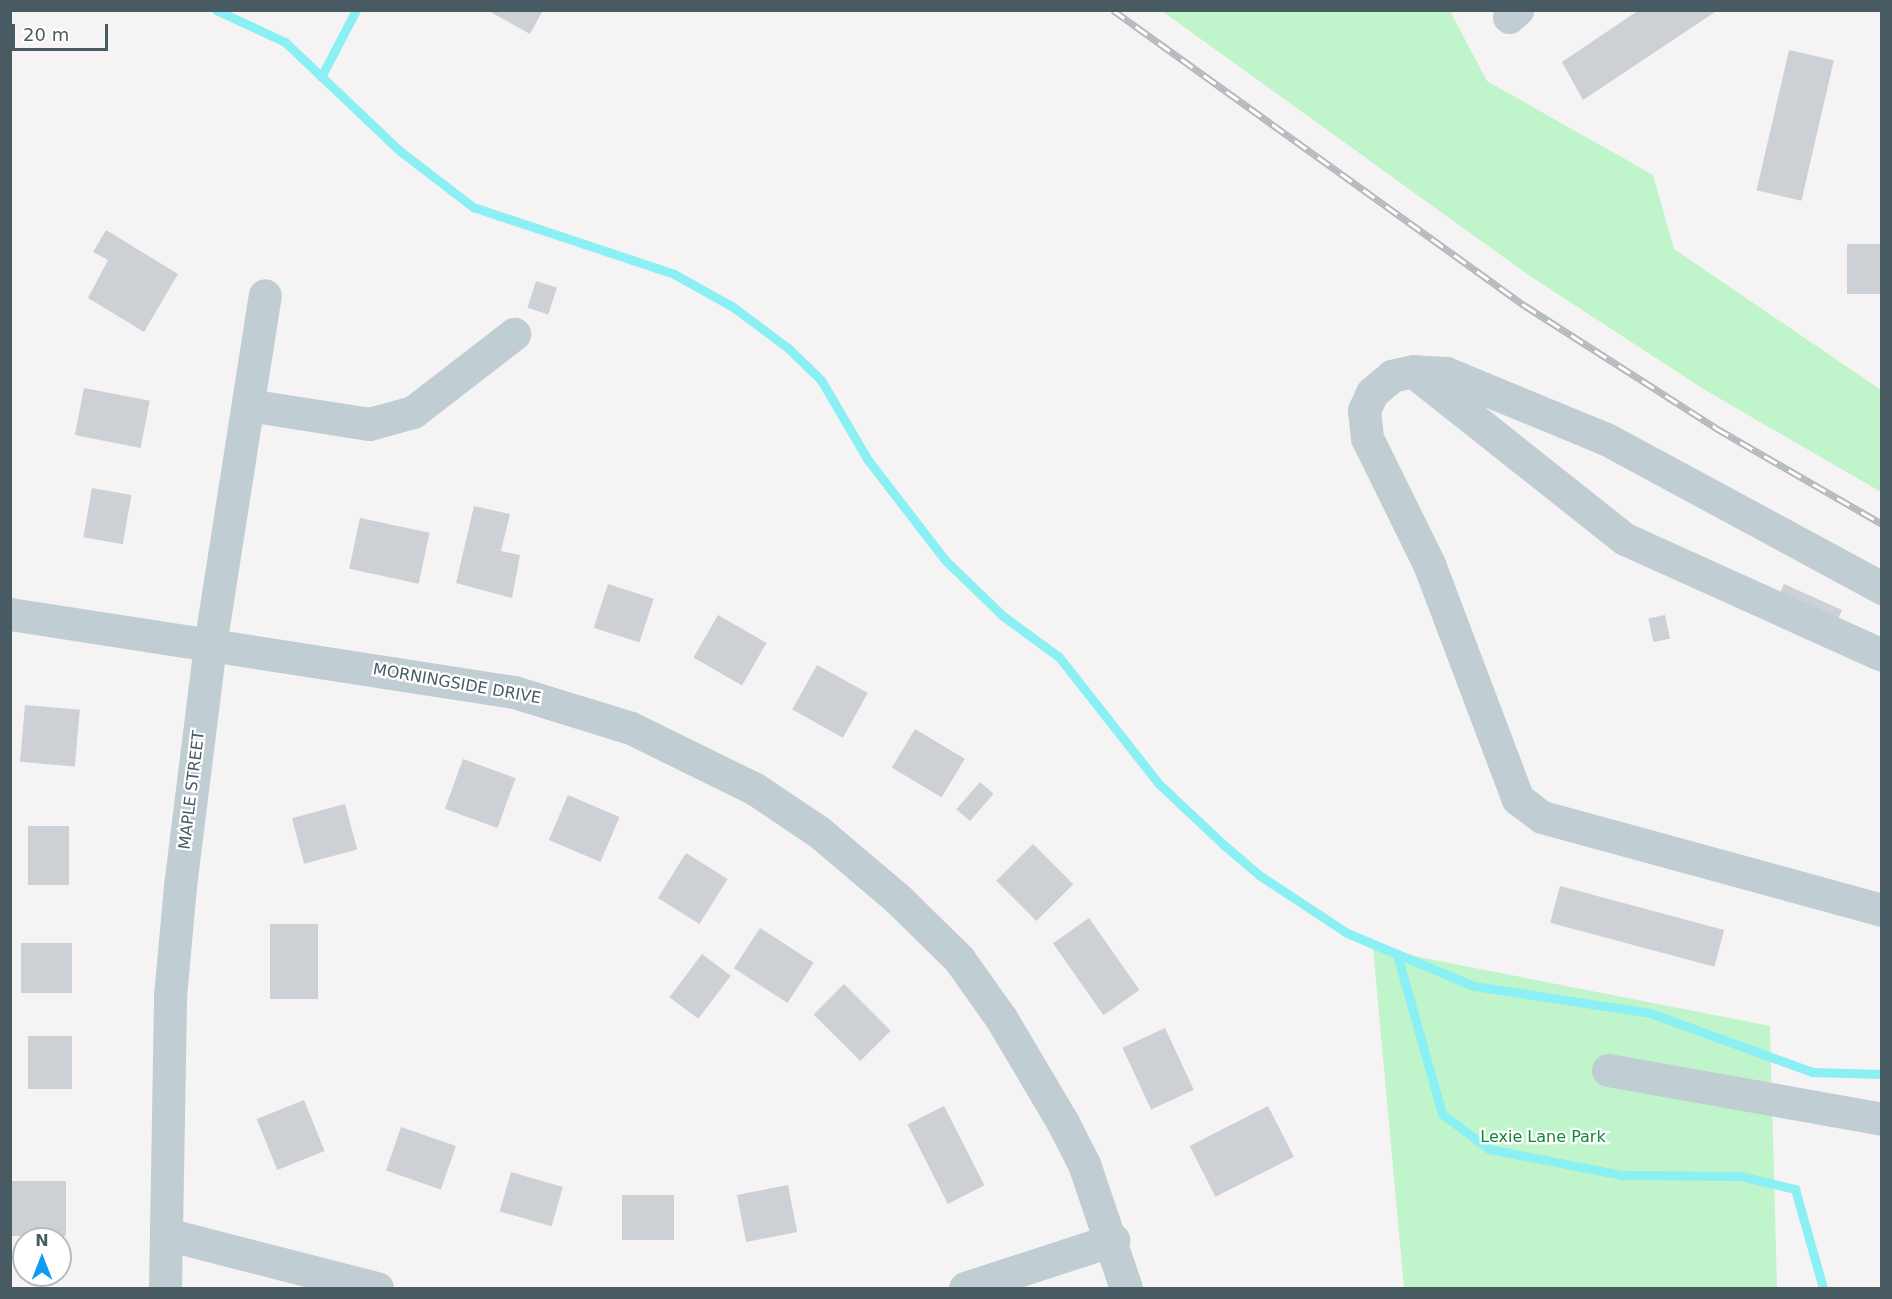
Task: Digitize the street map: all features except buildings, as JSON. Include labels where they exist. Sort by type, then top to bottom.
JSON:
[{"type":"street","name":"MAPLE STREET","points":[[165,1288],[170,996],[210,645],[265,295]]},
{"type":"street","points":[[248,405],[359,423],[391,418],[413,412],[514,334]]},
{"type":"street","points":[[1413,371],[1625,539],[1881,655]]},
{"type":"street","points":[[1881,588],[1606,439],[1446,373],[1413,371],[1392,376],[1372,393],[1364,410],[1366,438],[1429,564],[1518,799],[1542,817],[1881,910]]},
{"type":"street","name":"MORNINGSIDE DRIVE","points":[[10,614],[456,681],[564,705],[689,754],[755,789],[819,832],[898,899],[959,959],[1041,1082],[1084,1164],[1113,1240],[1126,1288]]},
{"type":"street","points":[[1608,1070],[1881,1119]]},
{"type":"street","points":[[166,1234],[377,1288]]},
{"type":"street","points":[[965,1288],[1113,1240]]},
{"type":"green space","points":[[1162,11],[1450,11],[1487,81],[1653,175],[1674,249],[1881,390],[1881,492],[1705,390],[1527,274]]},
{"type":"green space","name":"Lexie Lane Park","points":[[1373,948],[1770,1026],[1777,1288],[1404,1288]]},
{"type":"waterway","points":[[216,10],[285,42],[400,151],[473,207],[674,274],[733,307],[788,348],[821,380],[868,460],[945,560],[1003,616],[1059,657],[1159,784],[1259,875],[1347,933],[1474,986],[1650,1013],[1812,1072],[1882,1074]]},
{"type":"waterway","points":[[321,77],[356,10]]},
{"type":"waterway","points":[[1398,958],[1442,1114],[1489,1149],[1622,1175],[1740,1176],[1795,1189],[1823,1288]]},
{"type":"railway","points":[[1113,10],[1524,305],[1716,428],[1882,524]]}]
